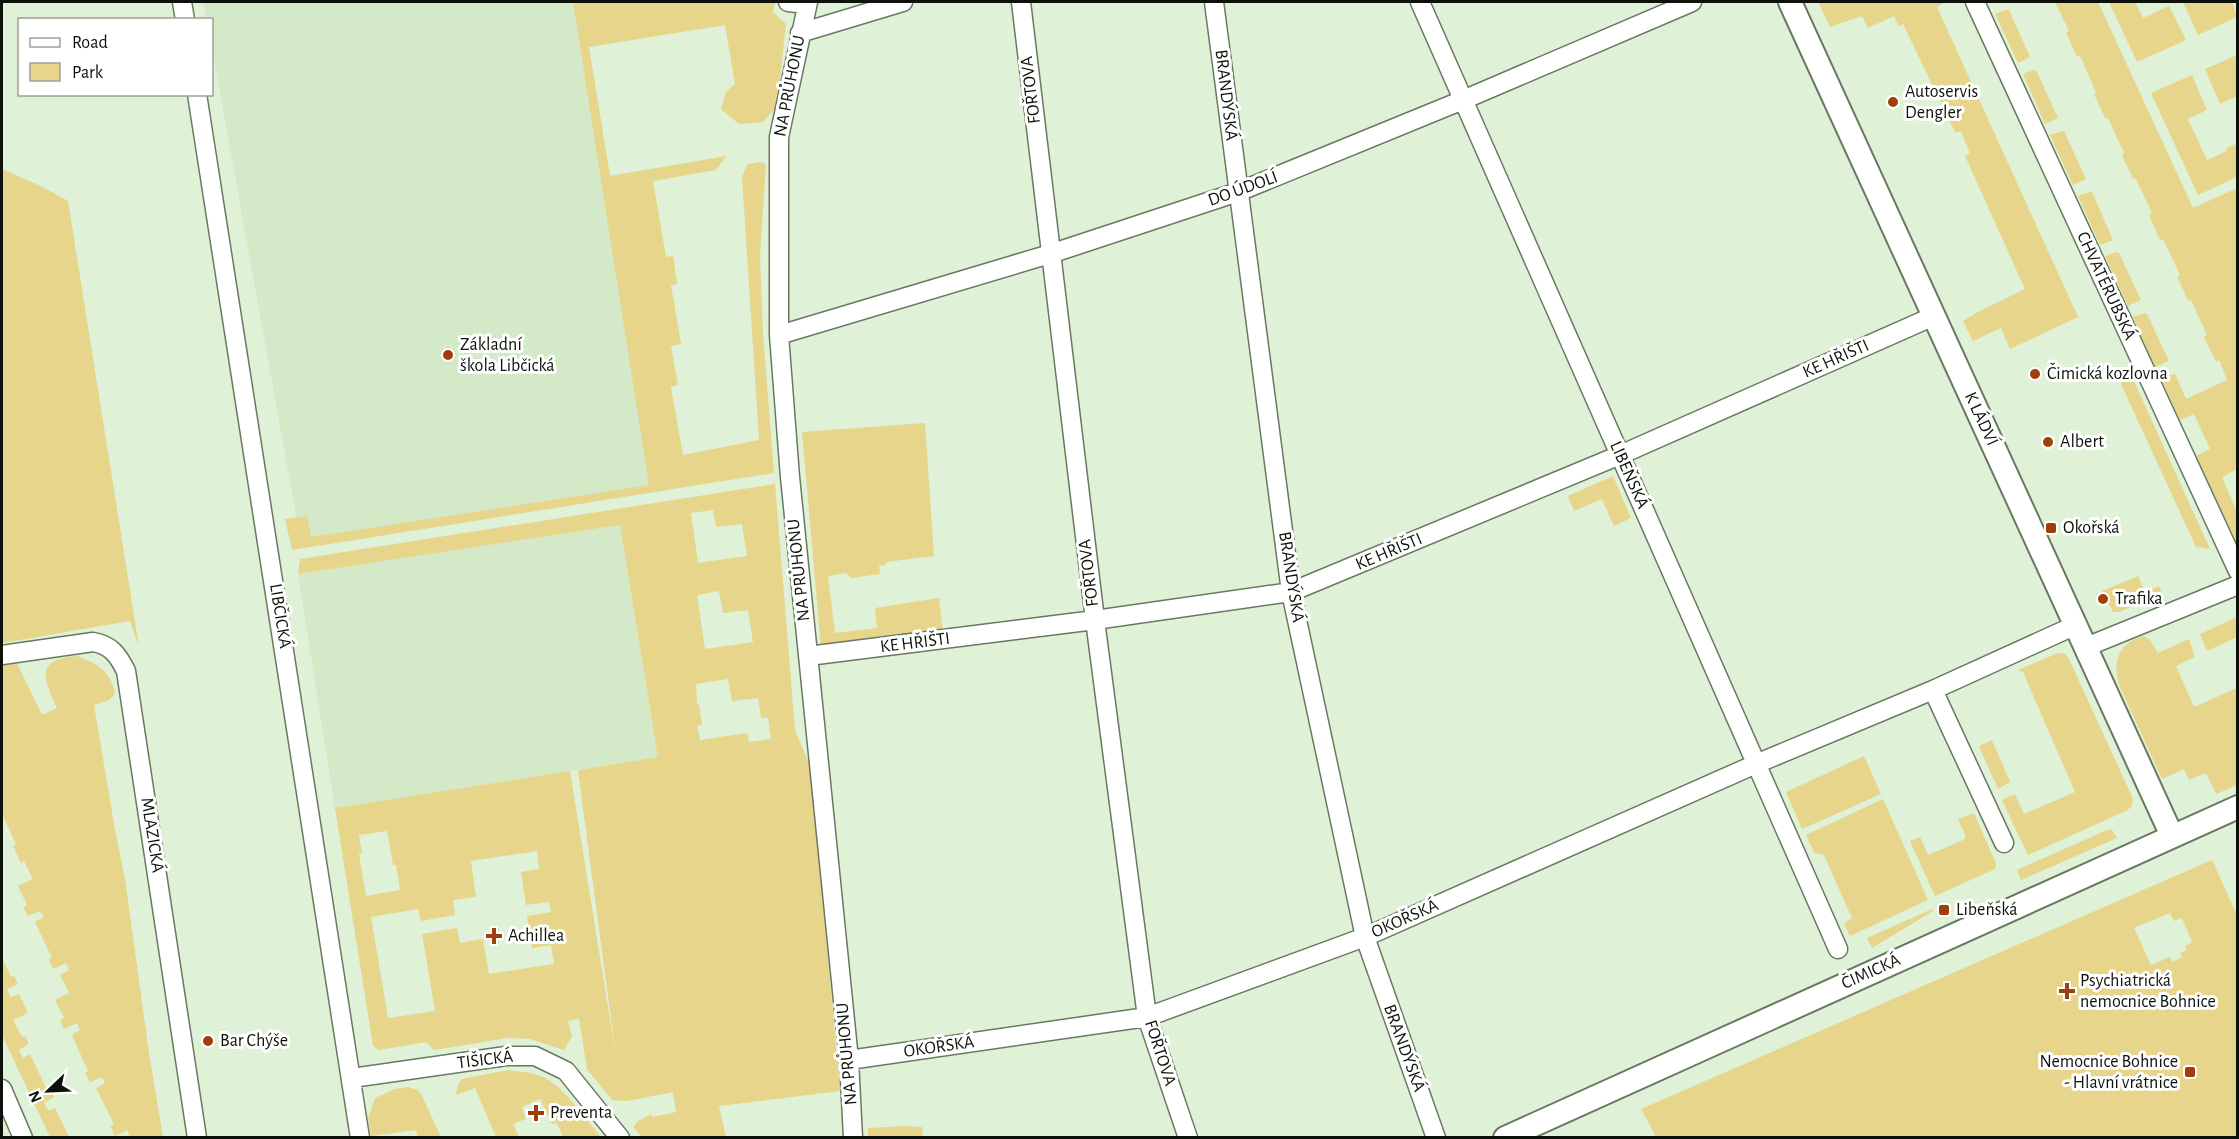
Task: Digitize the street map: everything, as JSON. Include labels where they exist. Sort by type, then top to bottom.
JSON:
[{"type":"street","points":[[182,2],[185,18]]},
{"type":"street","name":"NA PRŮHONU","points":[[788,2],[807,3],[779,137],[779,335],[790,477],[849,1060],[854,1137]]},
{"type":"street","points":[[800,33],[903,2]]},
{"type":"street","name":"FOŘTOVA","points":[[1021,2],[1095,620],[1147,1017],[1188,1137]]},
{"type":"street","name":"BRANDÝSKÁ","points":[[1214,2],[1291,592],[1365,937],[1436,1137]]},
{"type":"street","name":"LIBEŇSKÁ","points":[[1420,2],[1838,949]]},
{"type":"street","name":"DO ÚDOLÍ","points":[[779,335],[1050,254],[1238,192],[1463,100],[1692,2]]},
{"type":"street","name":"K LÁDVÍ","points":[[1790,2],[2172,836]]},
{"type":"street","name":"CHVATĚRUBSKÁ","points":[[1975,2],[2238,571]]},
{"type":"street","name":"LIBČICKÁ","points":[[197,96],[360,1137]]},
{"type":"street","name":"KE HŘIŠTI","points":[[808,656],[1095,620],[1291,592],[1620,455],[1934,315]]},
{"type":"street","points":[[2086,647],[2238,585]]},
{"type":"street","name":"OKOŘSKÁ","points":[[849,1060],[1147,1017],[1365,937],[1756,764],[1933,690],[2076,626]]},
{"type":"street","name":"MLAZICKÁ","points":[[2,655],[93,642],[112,649],[120,658],[126,671],[197,1137]]},
{"type":"street","points":[[1933,690],[2004,843]]},
{"type":"street","name":"ČIMICKÁ","points":[[1505,1137],[2238,807]]},
{"type":"street","name":"TIŠICKÁ","points":[[352,1078],[506,1056],[534,1056],[566,1071],[620,1137]]},
{"type":"street","points":[[2,1089],[23,1137]]},
{"type":"shaded area","name":"Základní škola Libčická","points":[[203,2],[573,2],[650,485],[311,537],[298,526],[213,54],[213,18],[206,18]]},
{"type":"shaded area","points":[[620,525],[658,757],[335,808],[298,574]]},
{"type":"green space","points":[[573,2],[775,2],[773,12],[786,24],[777,106],[763,122],[739,124],[721,109],[726,92],[735,84],[725,25],[589,47],[610,176],[726,156],[716,170],[653,181],[666,257],[673,256],[677,284],[671,285],[681,344],[671,346],[678,385],[671,387],[683,455],[759,440],[742,176],[748,164],[760,162],[766,164],[760,255],[763,334],[774,473],[292,550],[285,519],[307,516],[311,537],[649,485]]},
{"type":"green space","points":[[1818,2],[1945,2],[1937,7],[2078,317],[2010,349],[2001,328],[1973,341],[1963,321],[2025,289],[1965,156],[1970,153],[1961,132],[1955,132],[1903,24],[1899,26],[1894,16],[1868,28],[1862,16],[1830,27]]},
{"type":"green space","points":[[2055,2],[2098,2],[2193,208],[2237,188],[2237,469],[2222,477],[2237,512],[2237,544],[2196,456],[2210,449],[2194,414],[2180,420],[2161,378],[2175,374],[2186,399],[2227,380],[2219,360],[2216,362],[2204,337],[2207,335],[2191,300],[2188,301],[2177,276],[2180,275],[2163,239],[2160,240],[2149,215],[2152,213],[2136,179],[2133,179],[2122,155],[2124,153],[2094,94],[2096,92],[2080,56],[2077,57],[2066,32],[2069,31]]},
{"type":"green space","points":[[2109,2],[2135,2],[2143,18],[2169,6],[2186,40],[2137,62]]},
{"type":"green space","points":[[2183,2],[2232,2],[2237,17],[2198,35]]},
{"type":"green space","points":[[2009,10],[2030,57],[2018,63],[1995,14]]},
{"type":"green space","points":[[2237,55],[2237,96],[2220,104],[2205,69]]},
{"type":"green space","points":[[2034,70],[2058,118],[2045,124],[2023,74]]},
{"type":"green space","points":[[2192,75],[2207,110],[2188,119],[2207,160],[2238,143],[2237,177],[2198,195],[2151,93]]},
{"type":"green space","points":[[2062,131],[2086,179],[2073,185],[2050,135]]},
{"type":"green space","points":[[2,169],[68,201],[139,647],[130,621],[2,643]]},
{"type":"green space","points":[[2092,192],[2113,240],[2100,245],[2078,196]]},
{"type":"green space","points":[[2117,252],[2141,300],[2128,306],[2105,256]]},
{"type":"green space","points":[[2147,314],[2169,361],[2155,367],[2133,317]]},
{"type":"green space","points":[[2126,374],[2131,375],[2133,379],[2210,549],[2196,547],[2121,384]]},
{"type":"green space","points":[[925,423],[934,556],[886,562],[886,565],[879,566],[880,574],[851,578],[846,573],[828,576],[835,633],[877,628],[875,608],[939,598],[943,633],[821,648],[802,432]]},
{"type":"green space","points":[[1613,476],[1631,518],[1614,526],[1602,499],[1574,511],[1568,496]]},
{"type":"green space","points":[[775,484],[795,730],[811,768],[840,1091],[719,1106],[726,1137],[642,1137],[633,1127],[638,1121],[651,1114],[652,1117],[676,1112],[673,1092],[627,1101],[612,1100],[587,1069],[579,1019],[568,1021],[572,1036],[564,1050],[530,1039],[508,1038],[434,1050],[426,1042],[379,1050],[373,1046],[335,808],[570,771],[616,1057],[578,770],[658,757],[620,525],[298,574],[300,559]],"holes":[[[713,510],[716,527],[742,524],[747,556],[698,563],[691,513]],[[719,591],[723,613],[748,610],[753,642],[705,649],[697,595]],[[728,679],[732,701],[758,698],[761,718],[768,718],[771,739],[749,742],[747,733],[700,740],[697,726],[702,725],[697,704],[696,684]],[[387,831],[400,890],[366,896],[359,854],[362,853],[359,835]],[[537,851],[539,869],[521,872],[526,905],[549,902],[551,912],[527,916],[532,948],[551,945],[554,964],[489,974],[483,939],[460,943],[457,928],[422,934],[435,1011],[388,1018],[371,917],[418,909],[421,921],[455,915],[453,900],[476,897],[471,861]]]},
{"type":"green space","points":[[2138,576],[2145,592],[2159,586],[2162,593],[2119,612],[2113,612],[2102,591]]},
{"type":"green space","points":[[2237,617],[2237,637],[2207,651],[2200,634]]},
{"type":"green space","points":[[2143,636],[2149,639],[2158,653],[2189,639],[2195,657],[2176,666],[2194,707],[2237,688],[2237,785],[2216,794],[2206,773],[2189,780],[2184,769],[2162,779],[2118,678],[2117,662],[2122,649]]},
{"type":"green space","points":[[2058,653],[2064,653],[2069,659],[2133,799],[2128,810],[2028,855],[2002,800],[2015,794],[2024,814],[2075,792],[2023,672],[2018,670]]},
{"type":"green space","points":[[77,656],[102,669],[110,679],[115,694],[109,700],[94,705],[125,879],[163,1137],[130,1137],[127,1130],[115,1136],[110,1126],[114,1124],[96,1088],[105,1083],[102,1077],[90,1082],[85,1073],[88,1071],[72,1035],[80,1030],[77,1023],[64,1029],[60,1020],[64,1018],[55,1000],[69,993],[60,975],[69,970],[66,963],[53,969],[49,959],[52,958],[35,922],[44,917],[40,911],[28,916],[23,907],[27,905],[18,886],[33,879],[24,861],[21,863],[13,846],[16,844],[2,814],[2,663],[16,661],[42,715],[57,708],[46,679],[49,666],[54,661]]},
{"type":"green space","points":[[1992,740],[2010,782],[1998,789],[1979,746]]},
{"type":"green space","points":[[1864,756],[1881,794],[1802,829],[1786,792]]},
{"type":"green space","points":[[1883,799],[1928,900],[1850,936],[1844,924],[1852,918],[1824,855],[1814,853],[1806,835]]},
{"type":"green space","points":[[1974,813],[1996,864],[1995,869],[1935,896],[1910,841],[1920,837],[1928,855],[1963,840],[1966,837],[1958,819]]},
{"type":"green space","points":[[2107,830],[2112,830],[2117,838],[2021,880],[2017,870]]},
{"type":"green space","name":"Psychiatrická nemocnice Bohnice","points":[[2212,860],[2237,915],[2237,1137],[1656,1137],[1641,1109]],"holes":[[[2170,913],[2174,921],[2182,918],[2192,942],[2185,946],[2187,950],[2180,953],[2182,957],[2172,962],[2170,957],[2151,965],[2134,928]]]},
{"type":"green space","points":[[1932,909],[1933,911],[1872,948],[1867,938]]},
{"type":"green space","points":[[2,958],[11,977],[14,976],[18,984],[7,989],[11,997],[19,994],[28,1013],[13,1020],[22,1037],[25,1036],[29,1044],[19,1050],[23,1058],[30,1054],[47,1090],[51,1089],[54,1097],[44,1103],[48,1111],[55,1108],[69,1137],[50,1137],[2,1035]]},
{"type":"green space","points":[[508,1070],[541,1076],[550,1081],[574,1103],[601,1137],[563,1137],[557,1123],[552,1124],[540,1099],[522,1107],[526,1119],[513,1124],[519,1137],[496,1137],[475,1088],[456,1095],[462,1079]]},
{"type":"green space","points":[[408,1087],[418,1090],[421,1094],[441,1137],[418,1137],[416,1130],[371,1136],[368,1118],[375,1098],[395,1089]]},
{"type":"green space","points":[[922,1127],[923,1137],[868,1136],[868,1128]]},
{"type":"place","name":"Autoservis Dengler","points":[[1893,102]]},
{"type":"place","name":"Základní škola Libčická","points":[[448,355]]},
{"type":"place","name":"Čimická kozlovna","points":[[2035,374]]},
{"type":"place","name":"Albert","points":[[2048,442]]},
{"type":"place","name":"Okořská","points":[[2051,528]]},
{"type":"place","name":"Trafika","points":[[2103,599]]},
{"type":"place","name":"Libeňská","points":[[1944,910]]},
{"type":"place","name":"Achillea","points":[[494,936]]},
{"type":"place","name":"Psychiatrická nemocnice Bohnice","points":[[2067,991]]},
{"type":"place","name":"Bar Chýše","points":[[208,1041]]},
{"type":"place","name":"Nemocnice Bohnice - Hlavní vrátnice","points":[[2190,1072]]},
{"type":"place","name":"Preventa","points":[[536,1113]]}]
